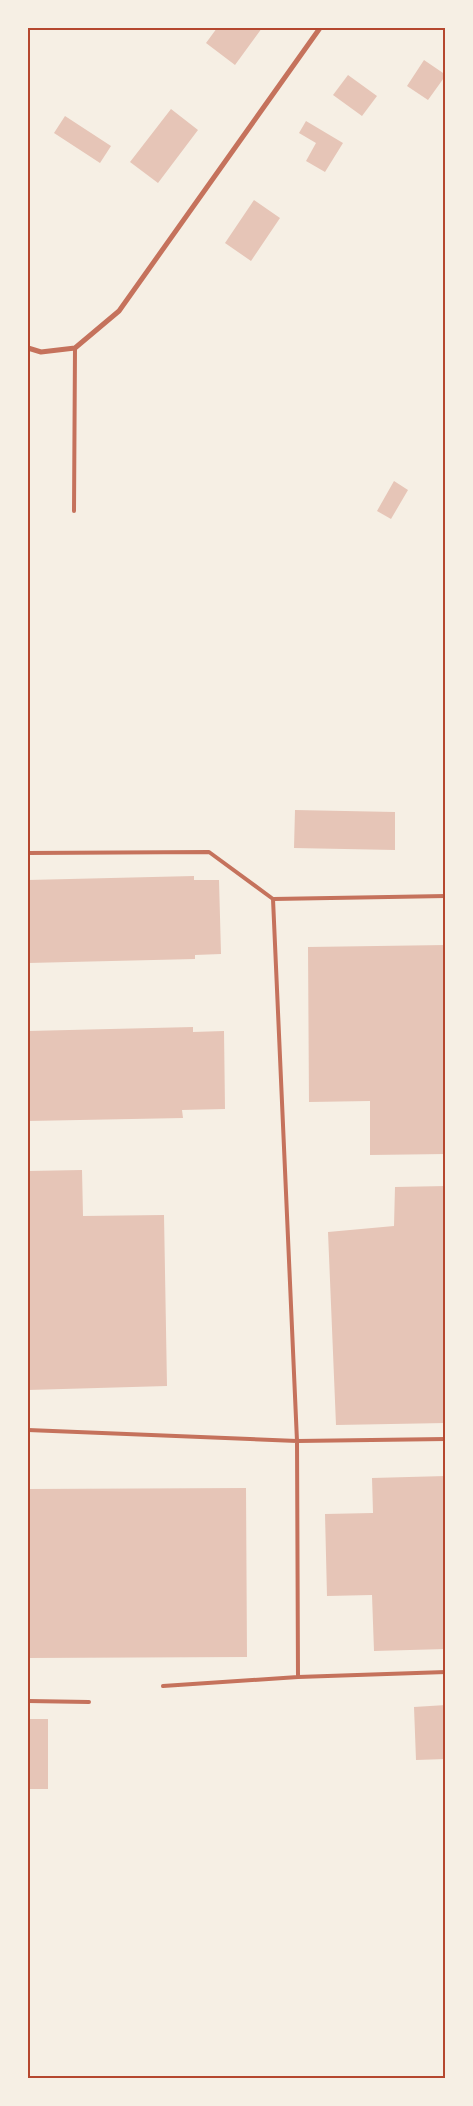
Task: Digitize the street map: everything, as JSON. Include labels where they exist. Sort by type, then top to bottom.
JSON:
[{"type":"street","points":[[28,348],[41,352],[75,348],[119,311],[320,28]]},
{"type":"lane","points":[[74,510],[75,348]]},
{"type":"lane","points":[[28,853],[210,852],[273,899],[446,896]]},
{"type":"lane","points":[[273,899],[297,1442],[298,1677]]},
{"type":"lane","points":[[28,1430],[297,1442],[446,1439]]},
{"type":"lane","points":[[163,1686],[298,1677],[446,1672]]},
{"type":"lane","points":[[28,1701],[89,1702]]},
{"type":"building","points":[[217,28],[262,28],[235,65],[206,43]]},
{"type":"building","points":[[424,60],[446,75],[428,100],[407,86]]},
{"type":"building","points":[[348,75],[377,96],[362,116],[333,95]]},
{"type":"building","points":[[171,109],[198,130],[158,183],[130,162]]},
{"type":"building","points":[[65,116],[111,146],[100,163],[54,133]]},
{"type":"building","points":[[306,121],[343,143],[325,172],[306,161],[316,143],[299,133]]},
{"type":"building","points":[[254,200],[280,218],[251,261],[225,243]]},
{"type":"building","points":[[394,481],[408,490],[391,519],[377,511]]},
{"type":"building","points":[[295,810],[395,812],[395,850],[294,848]]},
{"type":"building","points":[[194,876],[194,880],[219,880],[221,954],[195,955],[195,959],[28,963],[28,880]]},
{"type":"building","points":[[446,945],[446,1154],[370,1155],[370,1101],[309,1102],[308,947]]},
{"type":"building","points":[[193,1027],[193,1032],[224,1031],[225,1109],[182,1110],[183,1118],[28,1121],[28,1031]]},
{"type":"building","points":[[82,1170],[83,1216],[164,1215],[167,1386],[28,1390],[28,1171]]},
{"type":"building","points":[[446,1186],[446,1423],[336,1425],[328,1232],[394,1226],[395,1187]]},
{"type":"building","points":[[446,1476],[446,1649],[374,1651],[372,1595],[327,1596],[325,1514],[373,1513],[372,1478]]},
{"type":"building","points":[[246,1488],[247,1657],[28,1658],[28,1489]]},
{"type":"building","points":[[446,1705],[446,1759],[416,1760],[414,1707]]},
{"type":"building","points":[[28,1719],[48,1719],[48,1789],[28,1789]]}]
